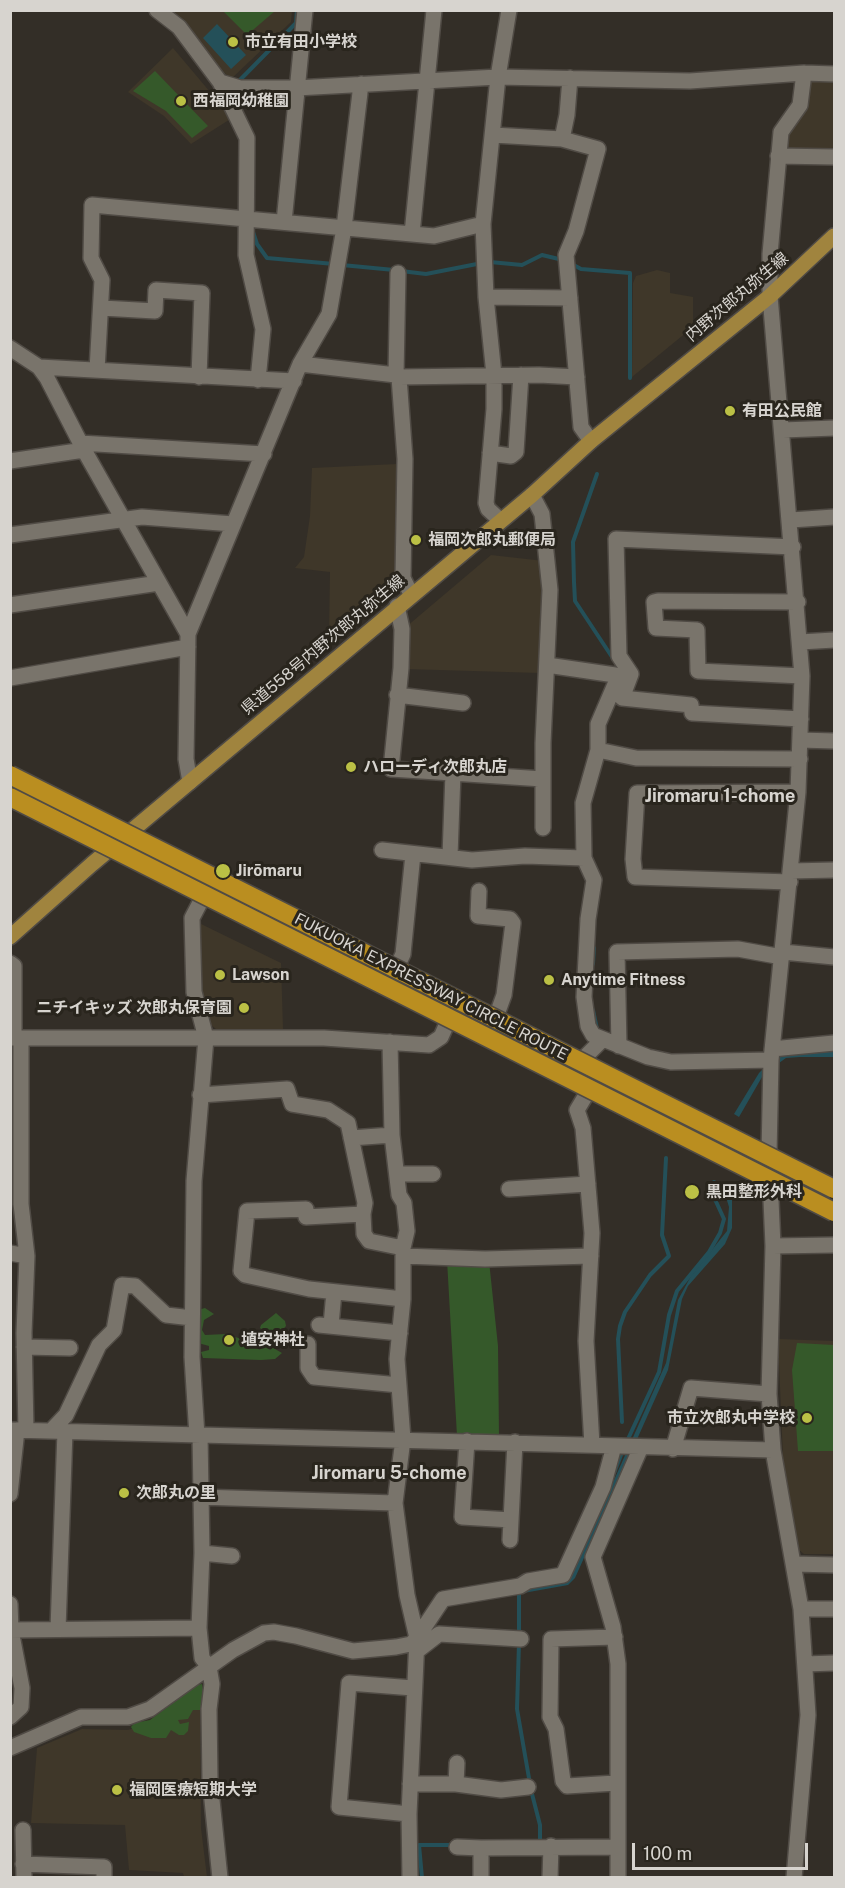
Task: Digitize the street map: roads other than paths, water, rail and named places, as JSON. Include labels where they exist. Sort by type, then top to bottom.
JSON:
[{"type":"highway","name":"FUKUOKA EXPRESSWAY CIRCLE ROUTE","points":[[10,775],[834,1189]]},
{"type":"highway","name":"FUKUOKA EXPRESSWAY CIRCLE ROUTE","points":[[10,797],[834,1212]]},
{"type":"main road","name":"内野次郎丸弥生線","points":[[662,384],[770,296],[834,236]]},
{"type":"main road","name":"県道558号内野次郎丸弥生線","points":[[10,937],[30,917],[411,594],[532,495],[591,441],[662,384]]},
{"type":"street","points":[[157,10],[179,27],[229,86],[247,138],[250,218],[246,255],[263,329],[258,380]]},
{"type":"street","points":[[284,222],[296,88],[301,74],[305,10]]},
{"type":"street","points":[[412,234],[425,81],[434,10]]},
{"type":"street","points":[[500,520],[488,509],[486,503],[494,375],[486,297],[483,224],[498,77],[508,10]]},
{"type":"street","points":[[229,86],[296,88],[498,77],[690,81],[804,73],[834,74]]},
{"type":"street","points":[[794,1878],[808,1715],[801,1609],[773,1450],[769,1394],[773,1246],[769,1154],[771,1054],[798,792],[802,676],[798,602],[770,296],[774,192],[781,132],[800,105],[804,73]]},
{"type":"street","points":[[562,140],[570,78]]},
{"type":"street","points":[[190,782],[186,759],[188,641],[233,524],[300,364],[329,314],[345,228],[361,84]]},
{"type":"street","points":[[493,135],[562,140],[598,150],[566,262],[581,427],[591,441]]},
{"type":"street","points":[[778,156],[834,157]]},
{"type":"street","points":[[97,370],[102,280],[91,258],[92,205],[434,236],[483,224]]},
{"type":"street","points":[[398,273],[397,376],[405,459],[403,578],[411,594]]},
{"type":"street","points":[[102,308],[155,311],[156,290],[202,293],[199,377]]},
{"type":"street","points":[[486,297],[570,298]]},
{"type":"street","points":[[11,349],[39,367],[159,583],[188,641]]},
{"type":"street","points":[[300,364],[397,376],[577,377]]},
{"type":"street","points":[[39,367],[294,381]]},
{"type":"street","points":[[490,453],[511,456],[516,452],[521,375]]},
{"type":"street","points":[[783,430],[834,428]]},
{"type":"street","points":[[10,461],[82,447],[264,454]]},
{"type":"street","points":[[532,495],[542,514],[550,590],[543,828]]},
{"type":"street","points":[[10,535],[142,517],[233,524]]},
{"type":"street","points":[[790,520],[834,517]]},
{"type":"street","points":[[793,547],[616,539],[619,656],[631,674],[622,698],[691,705],[692,713],[801,719]]},
{"type":"street","points":[[10,605],[159,583]]},
{"type":"street","points":[[798,602],[654,602],[656,628],[697,630],[698,671],[802,676]]},
{"type":"street","points":[[397,606],[402,629],[401,668],[391,769],[543,779]]},
{"type":"street","points":[[800,642],[834,640]]},
{"type":"street","points":[[10,678],[188,641]]},
{"type":"street","points":[[547,665],[615,675],[616,682],[598,724],[603,751],[584,803],[584,858],[594,880],[588,919],[584,998],[588,1026],[593,1035],[619,1046],[671,1062],[771,1054],[834,1043]]},
{"type":"street","points":[[397,695],[463,703]]},
{"type":"street","points":[[800,740],[834,741]]},
{"type":"street","points":[[603,751],[636,758],[800,759]]},
{"type":"street","points":[[450,856],[453,773]]},
{"type":"street","points":[[798,792],[637,793],[633,859],[635,877],[791,876],[834,870]]},
{"type":"street","points":[[382,850],[472,860],[525,856],[584,858]]},
{"type":"street","points":[[397,967],[403,954],[413,854]]},
{"type":"street","points":[[479,891],[478,916],[510,920],[513,923],[504,995],[496,1017]]},
{"type":"street","points":[[204,896],[192,918],[194,992],[206,1038],[194,1181],[192,1318],[202,1553],[198,1628],[202,1658],[208,1667],[212,1684],[209,1709],[210,1781],[220,1878]]},
{"type":"street","points":[[619,1046],[617,952],[738,949],[782,955],[834,957]]},
{"type":"street","points":[[10,963],[14,966],[21,1204],[27,1256],[24,1347],[18,1430],[10,1494]]},
{"type":"street","points":[[15,1039],[127,1036],[324,1038],[429,1045],[441,1037],[449,1019]]},
{"type":"street","points":[[582,1060],[602,1040]]},
{"type":"street","points":[[390,1042],[393,1135],[407,1232],[403,1252],[403,1299],[397,1359],[403,1439],[395,1503],[407,1595],[417,1645],[413,1688],[409,1814],[410,1878]]},
{"type":"street","points":[[200,1095],[274,1088],[287,1089],[292,1104],[328,1110],[348,1123],[364,1203],[364,1234],[369,1241],[403,1252],[486,1259],[591,1256]]},
{"type":"street","points":[[589,1090],[577,1110],[583,1128],[588,1184],[591,1256],[586,1341],[592,1445]]},
{"type":"street","points":[[351,1138],[393,1135]]},
{"type":"street","points":[[397,1174],[433,1174]]},
{"type":"street","points":[[509,1189],[588,1184]]},
{"type":"street","points":[[363,1214],[306,1217],[306,1209],[247,1210],[241,1271],[245,1275],[334,1292],[403,1299]]},
{"type":"street","points":[[773,1246],[834,1245]]},
{"type":"street","points":[[10,1253],[27,1256]]},
{"type":"street","points":[[58,1629],[58,1431],[55,1423],[66,1415],[99,1345],[114,1330],[122,1285],[135,1286],[166,1315],[192,1318]]},
{"type":"street","points":[[334,1292],[325,1325],[400,1333]]},
{"type":"street","points":[[308,1344],[308,1368],[314,1377],[399,1385]]},
{"type":"street","points":[[24,1347],[70,1348]]},
{"type":"street","points":[[673,1449],[691,1388],[769,1394]]},
{"type":"street","points":[[18,1430],[773,1450]]},
{"type":"street","points":[[467,1441],[462,1517],[511,1520]]},
{"type":"street","points":[[510,1540],[515,1442]]},
{"type":"street","points":[[417,1645],[443,1599],[520,1586],[528,1581],[563,1575],[603,1487],[614,1446]]},
{"type":"street","points":[[618,1878],[616,1783],[618,1724],[615,1637],[593,1557],[641,1447]]},
{"type":"street","points":[[200,1497],[395,1503]]},
{"type":"street","points":[[202,1553],[232,1556]]},
{"type":"street","points":[[794,1564],[834,1565]]},
{"type":"street","points":[[10,1604],[11,1630],[22,1688],[21,1707],[10,1717]]},
{"type":"street","points":[[801,1609],[834,1609]]},
{"type":"street","points":[[11,1630],[198,1628]]},
{"type":"street","points":[[10,1748],[81,1718],[128,1717],[150,1709],[232,1650],[264,1633],[274,1632],[353,1651],[417,1645],[439,1634],[521,1639]]},
{"type":"street","points":[[615,1637],[550,1639],[550,1717],[556,1729],[563,1781],[567,1786],[616,1783]]},
{"type":"street","points":[[805,1664],[834,1664]]},
{"type":"street","points":[[409,1814],[339,1807],[349,1683],[413,1688]]},
{"type":"street","points":[[456,1784],[457,1763]]},
{"type":"street","points":[[410,1784],[456,1784],[501,1790],[528,1787]]},
{"type":"street","points":[[23,1830],[24,1871],[104,1867],[104,1878]]},
{"type":"street","points":[[550,1878],[551,1846]]},
{"type":"street","points":[[457,1848],[616,1847]]},
{"type":"street","points":[[481,1848],[481,1878]]},
{"type":"water","points":[[217,24],[246,55],[231,69],[203,38]]},
{"type":"water","points":[[834,1049],[834,1057],[786,1058],[762,1077],[739,1117],[734,1114],[759,1073],[778,1054]]},
{"type":"water","points":[[727,1186],[732,1188],[732,1228],[725,1244],[688,1286],[682,1299],[668,1370],[575,1578],[568,1585],[518,1594],[516,1591],[567,1582],[571,1577],[666,1363],[678,1300],[691,1276],[727,1231],[729,1207],[725,1194]]},
{"type":"waterway","points":[[236,84],[296,23],[297,10]]},
{"type":"waterway","points":[[253,232],[257,244],[267,258],[334,264]]},
{"type":"waterway","points":[[490,262],[522,265],[542,255],[563,260]]},
{"type":"waterway","points":[[401,271],[426,274],[482,263]]},
{"type":"waterway","points":[[570,263],[581,269],[630,273],[630,378]]},
{"type":"waterway","points":[[342,265],[394,270]]},
{"type":"waterway","points":[[597,474],[573,542],[575,601],[614,660]]},
{"type":"waterway","points":[[593,964],[594,948]]},
{"type":"waterway","points":[[593,1010],[597,1029]]},
{"type":"waterway","points":[[622,1422],[618,1339],[620,1326],[625,1312],[650,1275],[669,1256],[662,1235],[666,1158]]},
{"type":"waterway","points":[[628,1439],[659,1372],[669,1315],[677,1291],[709,1252],[720,1233],[724,1219],[713,1195],[714,1182]]},
{"type":"waterway","points":[[614,1473],[621,1455]]},
{"type":"waterway","points":[[519,1592],[519,1636]]},
{"type":"waterway","points":[[519,1643],[517,1709],[530,1784]]},
{"type":"waterway","points":[[531,1790],[540,1825],[540,1842]]},
{"type":"waterway","points":[[422,1878],[419,1845],[455,1845]]},
{"type":"place","name":"市立有田小学校","points":[[233,42]]},
{"type":"place","name":"西福岡幼稚園","points":[[181,101]]},
{"type":"place","name":"有田公民館","points":[[730,411]]},
{"type":"place","name":"福岡次郎丸郵便局","points":[[416,540]]},
{"type":"place","name":"ハローディ次郎丸店","points":[[351,767]]},
{"type":"place","name":"Jirōmaru","points":[[223,871]]},
{"type":"place","name":"Lawson","points":[[220,975]]},
{"type":"place","name":"Anytime Fitness","points":[[549,980]]},
{"type":"place","name":"ニチイキッズ 次郎丸保育園","points":[[244,1008]]},
{"type":"place","name":"黒田整形外科","points":[[692,1192]]},
{"type":"place","name":"埴安神社","points":[[229,1340]]},
{"type":"place","name":"市立次郎丸中学校","points":[[807,1418]]},
{"type":"place","name":"次郎丸の里","points":[[124,1493]]},
{"type":"place","name":"福岡医療短期大学","points":[[117,1790]]},
{"type":"district","name":"Jiromaru 1-chome","points":[[720,796]]},
{"type":"district","name":"Jiromaru 5-chome","points":[[389,1473]]}]
